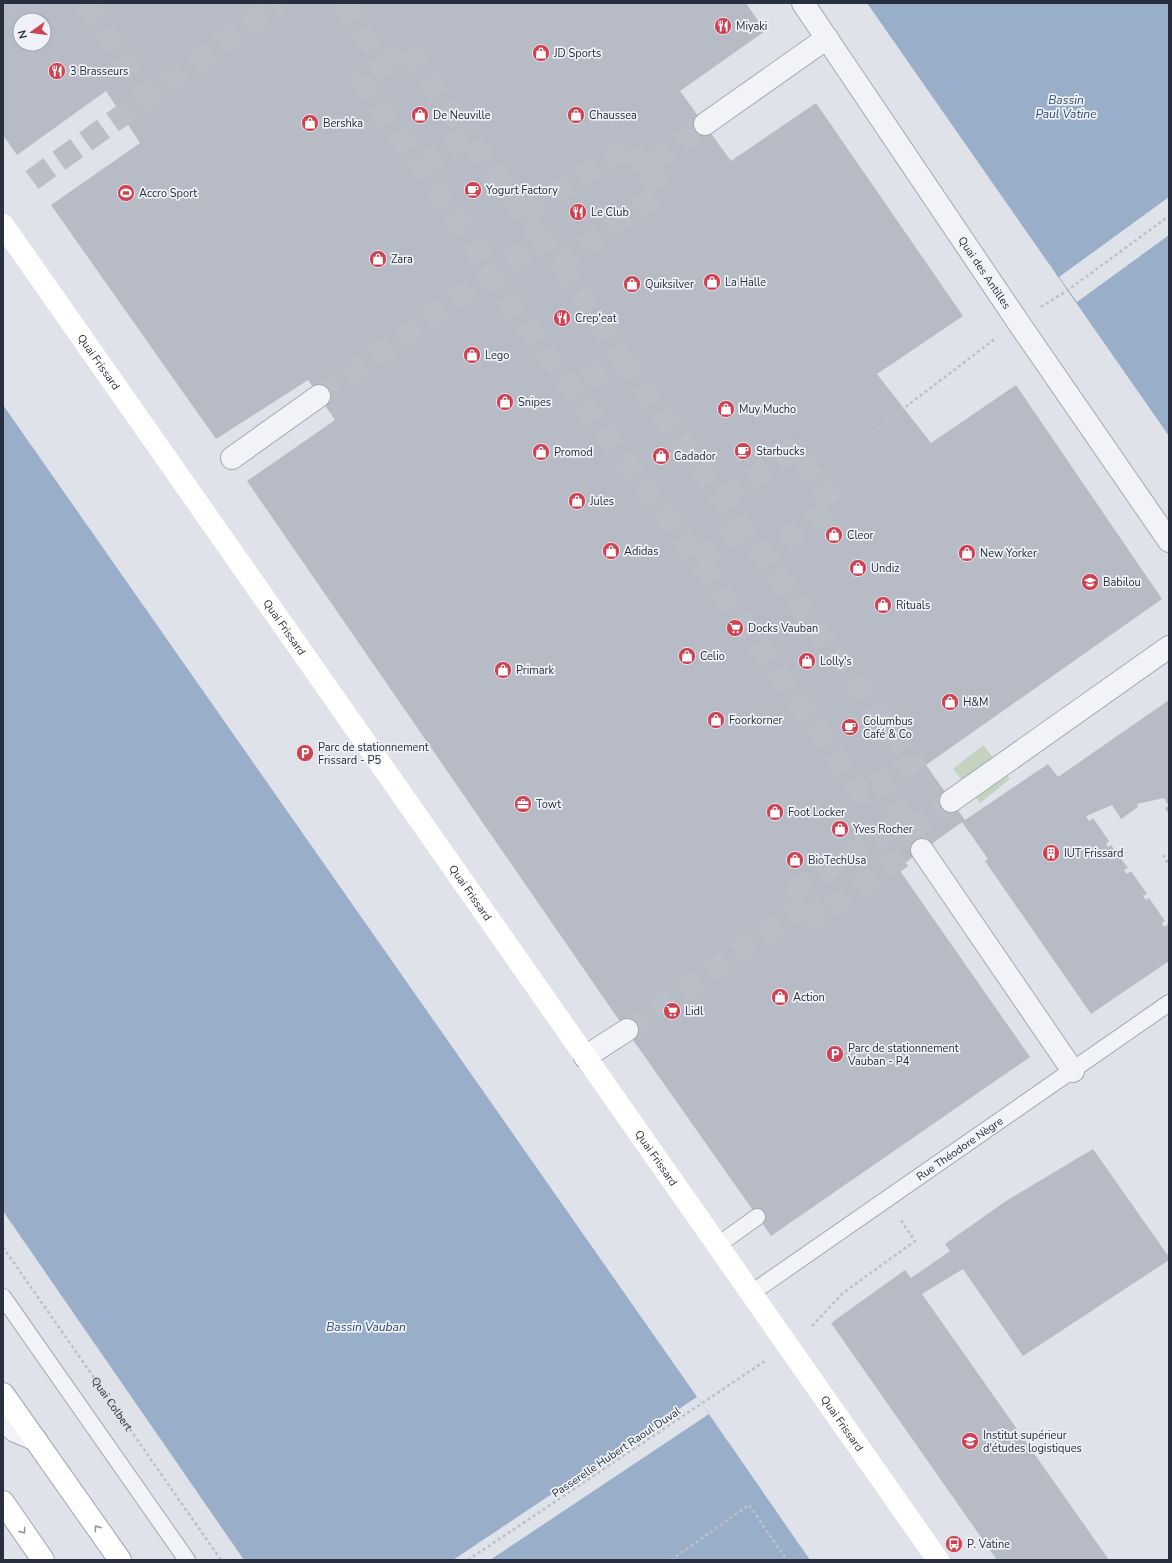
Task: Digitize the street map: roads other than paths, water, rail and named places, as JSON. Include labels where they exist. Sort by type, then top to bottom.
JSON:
[{"type":"street","name":"Quai des Antilles","points":[[803,3],[1018,322],[1169,541]]},
{"type":"street","points":[[705,124],[827,38]]},
{"type":"street","name":"Quai Frissard","points":[[3,225],[718,1245],[750,1294],[938,1560]]},
{"type":"street","points":[[232,458],[319,396]]},
{"type":"street","points":[[951,801],[1169,647]]},
{"type":"street","points":[[922,850],[1072,1071]]},
{"type":"street","points":[[585,1057],[627,1030]]},
{"type":"street","points":[[3,1394],[120,1560]]},
{"type":"street","points":[[3,1421],[15,1431],[36,1440]]},
{"type":"street","points":[[3,1502],[43,1560]]},
{"type":"lane","name":"Rue Théodore Nègre","points":[[750,1294],[1169,1003]]},
{"type":"lane","points":[[718,1245],[757,1217]]},
{"type":"lane","points":[[3,1297],[187,1560]]},
{"type":"water","name":"Bassin Paul Vatine","points":[[867,3],[1169,3],[1169,436]]},
{"type":"water","name":"Bassin Vauban","points":[[3,405],[810,1560],[244,1560],[3,1211]]},
{"type":"tunnel","points":[[84,3],[149,97]]},
{"type":"tunnel","points":[[32,180],[279,3]]},
{"type":"tunnel","points":[[342,3],[384,65],[361,81],[476,247],[489,276],[699,561],[862,794],[881,782],[922,850]]},
{"type":"tunnel","points":[[384,65],[406,47],[468,135]]},
{"type":"tunnel","points":[[319,396],[541,240],[560,264],[661,191],[646,168],[705,124]]},
{"type":"tunnel","points":[[421,167],[468,135],[541,240]]},
{"type":"tunnel","points":[[523,214],[630,146],[646,168]]},
{"type":"tunnel","points":[[560,264],[621,358],[573,389]]},
{"type":"tunnel","points":[[621,358],[763,556],[914,762],[881,782]]},
{"type":"tunnel","points":[[723,499],[794,449],[835,505],[763,556]]},
{"type":"tunnel","points":[[699,561],[743,526]]},
{"type":"tunnel","points":[[909,831],[951,801]]},
{"type":"tunnel","points":[[627,1030],[808,904],[798,889],[903,821]]},
{"type":"tunnel","points":[[808,904],[817,918],[919,845]]},
{"type":"place","name":"Miyaki","points":[[723,26]]},
{"type":"place","name":"JD Sports","points":[[541,53]]},
{"type":"place","name":"3 Brasseurs","points":[[57,71]]},
{"type":"place","name":"De Neuville","points":[[420,115]]},
{"type":"place","name":"Chaussea","points":[[576,115]]},
{"type":"place","name":"Bershka","points":[[310,123]]},
{"type":"place","name":"Yogurt Factory","points":[[473,190]]},
{"type":"place","name":"Accro Sport","points":[[126,193]]},
{"type":"place","name":"Le Club","points":[[578,212]]},
{"type":"place","name":"Zara","points":[[378,259]]},
{"type":"place","name":"La Halle","points":[[712,282]]},
{"type":"place","name":"Quiksilver","points":[[632,284]]},
{"type":"place","name":"Crep'eat","points":[[562,318]]},
{"type":"place","name":"Lego","points":[[472,355]]},
{"type":"place","name":"Snipes","points":[[505,402]]},
{"type":"place","name":"Muy Mucho","points":[[726,409]]},
{"type":"place","name":"Starbucks","points":[[743,451]]},
{"type":"place","name":"Promod","points":[[541,452]]},
{"type":"place","name":"Cadador","points":[[661,456]]},
{"type":"place","name":"Jules","points":[[577,501]]},
{"type":"place","name":"Cleor","points":[[834,535]]},
{"type":"place","name":"Adidas","points":[[611,551]]},
{"type":"place","name":"New Yorker","points":[[967,553]]},
{"type":"place","name":"Undiz","points":[[858,568]]},
{"type":"place","name":"Babilou","points":[[1090,582]]},
{"type":"place","name":"Rituals","points":[[883,605]]},
{"type":"place","name":"Docks Vauban","points":[[735,628]]},
{"type":"place","name":"Celio","points":[[687,656]]},
{"type":"place","name":"Lolly's","points":[[807,661]]},
{"type":"place","name":"Primark","points":[[503,670]]},
{"type":"place","name":"H&M","points":[[950,702]]},
{"type":"place","name":"Foorkorner","points":[[716,720]]},
{"type":"place","name":"Columbus Café & Co","points":[[850,727]]},
{"type":"place","name":"Parc de stationnement Frissard - P5","points":[[305,753]]},
{"type":"place","name":"Towt","points":[[523,804]]},
{"type":"place","name":"Foot Locker","points":[[775,812]]},
{"type":"place","name":"Yves Rocher","points":[[840,829]]},
{"type":"place","name":"IUT Frissard","points":[[1051,853]]},
{"type":"place","name":"BioTechUsa","points":[[795,860]]},
{"type":"place","name":"Action","points":[[780,997]]},
{"type":"place","name":"Lidl","points":[[672,1011]]},
{"type":"place","name":"Parc de stationnement Vauban - P4","points":[[835,1054]]},
{"type":"place","name":"Institut supérieur d'études logistiques","points":[[970,1441]]},
{"type":"place","name":"P. Vatine","points":[[954,1544]]}]
